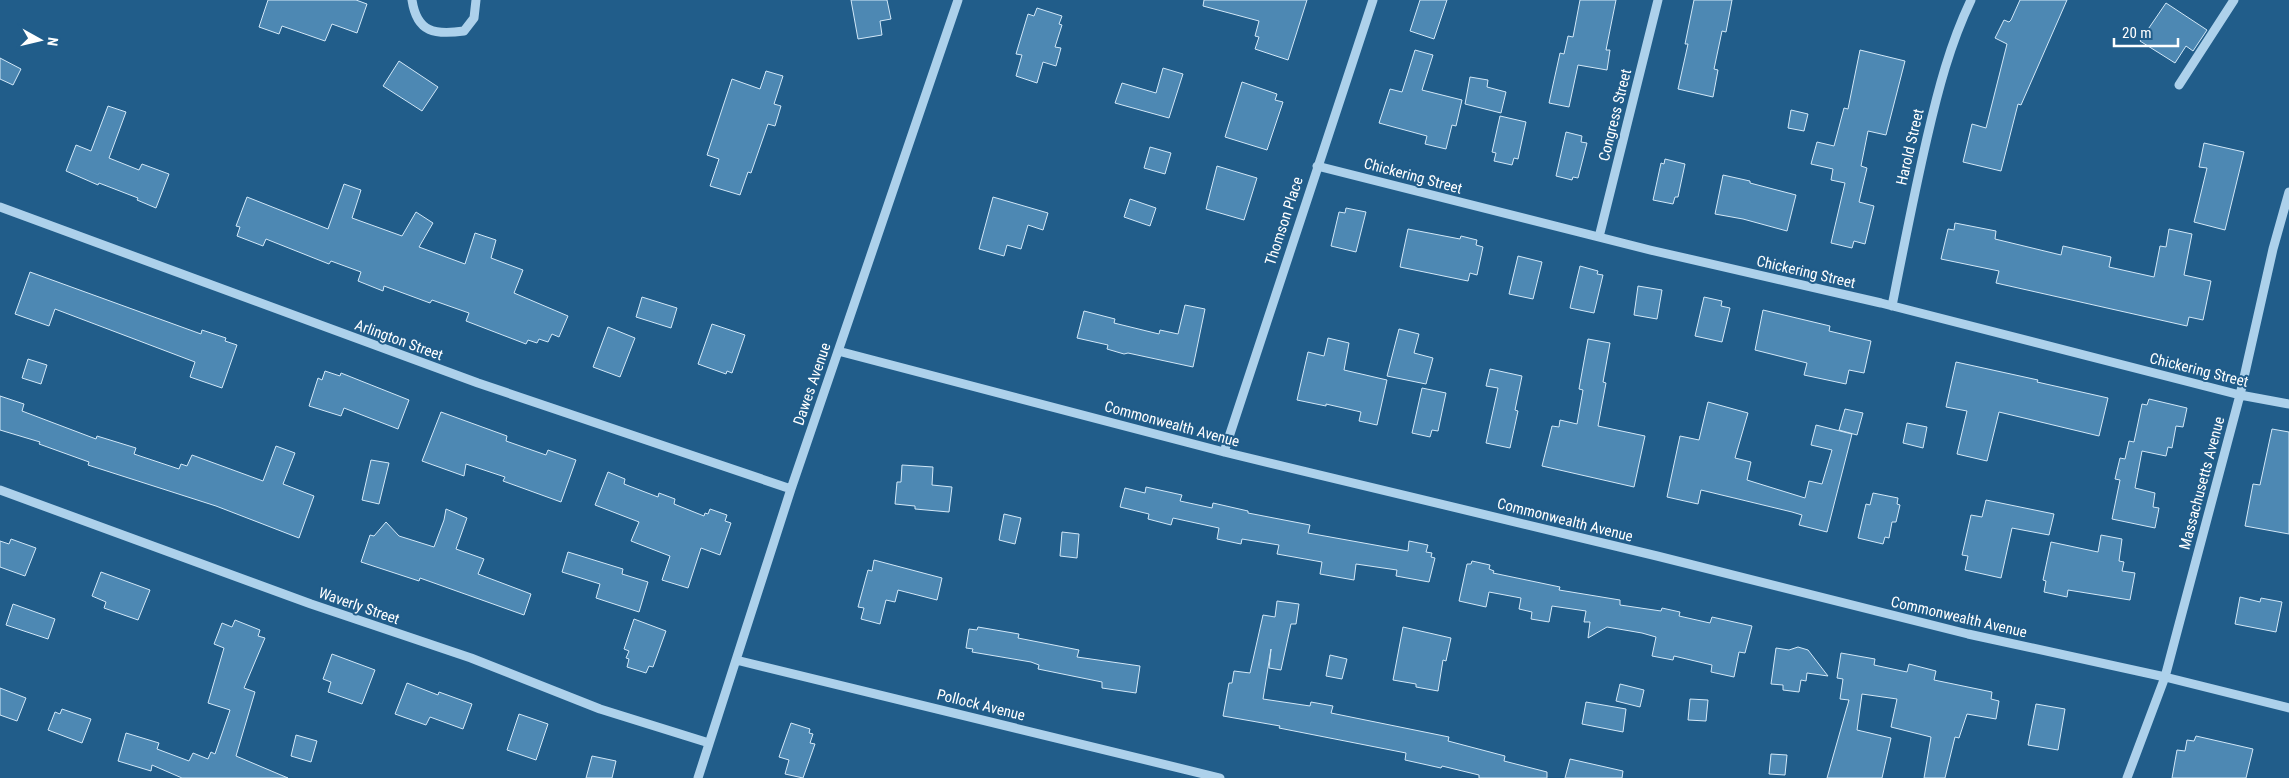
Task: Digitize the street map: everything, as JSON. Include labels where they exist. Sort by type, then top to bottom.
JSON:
[{"type":"street","points":[[412,0],[418,21],[428,30],[446,33],[464,31],[474,18],[476,0]]},
{"type":"street","name":"Dawes Avenue","points":[[698,778],[791,489],[958,0]]},
{"type":"street","name":"Thomson Place","points":[[1224,452],[1373,0]]},
{"type":"street","name":"Congress Street","points":[[1599,237],[1658,0]]},
{"type":"street","name":"Harold Street","points":[[1892,306],[1913,196],[1942,75],[1956,32],[1971,0]]},
{"type":"street","points":[[2179,85],[2234,0]]},
{"type":"street","name":"Chickering Street","points":[[1317,166],[1599,237],[1892,306],[2240,395],[2289,404]]},
{"type":"street","name":"Massachusetts Avenue","points":[[2127,778],[2165,677],[2240,395],[2273,249],[2289,192]]},
{"type":"street","name":"Arlington Street","points":[[0,207],[469,380],[791,489]]},
{"type":"street","name":"Commonwealth Avenue","points":[[838,351],[1224,452],[1968,634],[2165,677],[2289,708]]},
{"type":"street","name":"Waverly Street","points":[[0,490],[312,604],[471,658],[600,709],[710,743]]},
{"type":"street","name":"Pollock Avenue","points":[[736,660],[1220,778]]},
{"type":"building","points":[[268,0],[356,0],[367,4],[357,33],[332,24],[325,41],[282,26],[279,34],[259,27]]},
{"type":"building","points":[[851,0],[887,0],[891,19],[880,21],[882,35],[858,39]]},
{"type":"building","points":[[1204,0],[1307,0],[1288,60],[1255,49],[1259,37],[1255,36],[1259,21],[1203,6]]},
{"type":"building","points":[[1420,0],[1447,0],[1434,39],[1410,31]]},
{"type":"building","points":[[1580,0],[1616,0],[1606,50],[1610,50],[1607,70],[1578,65],[1569,107],[1549,103],[1560,53],[1564,54],[1568,36],[1573,37]]},
{"type":"building","points":[[1694,0],[1732,0],[1726,32],[1722,31],[1714,69],[1718,70],[1713,97],[1678,89],[1688,44],[1685,44]]},
{"type":"building","points":[[2020,0],[2067,0],[2021,105],[2018,104],[2001,171],[1963,162],[1972,124],[1986,128],[2007,44],[1995,38],[2004,20],[2009,22],[2011,20]]},
{"type":"building","points":[[2166,3],[2207,30],[2193,51],[2186,46],[2175,63],[2140,41]]},
{"type":"building","points":[[1037,8],[1062,16],[1059,24],[1062,25],[1055,47],[1061,48],[1056,66],[1043,62],[1037,83],[1016,76],[1022,55],[1016,54],[1028,14],[1034,16]]},
{"type":"building","points":[[1415,50],[1433,55],[1422,90],[1462,100],[1456,126],[1452,125],[1446,149],[1425,144],[1427,136],[1379,123],[1390,89],[1402,92]]},
{"type":"building","points":[[1860,50],[1905,61],[1886,135],[1868,131],[1861,166],[1867,168],[1859,202],[1874,206],[1865,244],[1854,241],[1852,248],[1831,243],[1845,183],[1831,180],[1833,169],[1811,164],[1817,142],[1834,146],[1844,108],[1848,109]]},
{"type":"building","points":[[0,58],[21,69],[13,85],[0,79]]},
{"type":"building","points":[[399,61],[438,87],[422,111],[383,86]]},
{"type":"building","points":[[1163,68],[1183,74],[1169,118],[1115,103],[1122,83],[1156,93]]},
{"type":"building","points":[[766,71],[783,76],[774,104],[781,106],[775,126],[768,124],[751,173],[748,172],[740,195],[710,186],[719,159],[707,155],[732,79],[760,89]]},
{"type":"building","points":[[1470,77],[1488,80],[1487,87],[1506,92],[1501,113],[1465,104]]},
{"type":"building","points":[[1242,82],[1277,94],[1275,100],[1283,102],[1267,150],[1225,137]]},
{"type":"building","points":[[108,106],[126,112],[109,158],[139,170],[142,164],[169,174],[156,208],[137,200],[138,198],[99,183],[98,185],[66,171],[76,145],[91,151]]},
{"type":"building","points":[[1791,110],[1808,114],[1804,131],[1788,128]]},
{"type":"building","points":[[1500,116],[1526,122],[1518,159],[1514,158],[1512,165],[1494,161],[1496,153],[1492,152]]},
{"type":"building","points":[[1566,132],[1582,136],[1581,142],[1587,143],[1578,178],[1573,177],[1572,180],[1556,176]]},
{"type":"building","points":[[2204,143],[2244,152],[2225,230],[2194,222],[2207,168],[2199,167]]},
{"type":"building","points":[[1150,147],[1171,153],[1165,174],[1144,168]]},
{"type":"building","points":[[1665,159],[1685,164],[1678,197],[1675,197],[1673,204],[1653,200],[1661,163],[1664,164]]},
{"type":"building","points":[[1217,166],[1257,178],[1244,220],[1206,209]]},
{"type":"building","points":[[1723,175],[1796,195],[1787,231],[1743,219],[1715,214]]},
{"type":"building","points":[[344,184],[361,190],[352,218],[402,236],[416,212],[433,223],[419,247],[465,264],[475,233],[496,240],[491,258],[523,270],[514,293],[568,316],[559,337],[552,334],[548,342],[539,339],[537,343],[528,340],[526,344],[466,321],[469,313],[432,300],[430,303],[384,286],[383,291],[358,281],[361,272],[331,261],[329,264],[266,239],[263,246],[237,236],[240,227],[236,226],[247,197],[328,229]]},
{"type":"building","points":[[993,197],[1048,213],[1043,230],[1028,225],[1021,249],[1007,245],[1004,256],[979,249]]},
{"type":"building","points":[[1130,199],[1156,208],[1150,226],[1124,217]]},
{"type":"building","points":[[1346,208],[1366,212],[1356,252],[1331,246],[1339,212],[1345,213]]},
{"type":"building","points":[[1955,223],[1996,231],[1995,239],[2061,255],[2063,246],[2111,257],[2109,267],[2154,277],[2160,246],[2166,247],[2169,229],[2192,234],[2184,275],[2211,281],[2203,320],[2189,317],[2187,326],[1996,283],[1999,271],[1941,259],[1948,229],[1954,230]]},
{"type":"building","points":[[1408,229],[1460,239],[1461,236],[1477,240],[1476,245],[1483,247],[1477,275],[1470,273],[1468,281],[1400,267]]},
{"type":"building","points":[[1518,256],[1542,262],[1533,299],[1509,294]]},
{"type":"building","points":[[1580,266],[1598,271],[1597,274],[1603,275],[1594,313],[1570,308]]},
{"type":"building","points":[[30,272],[201,334],[202,330],[226,338],[225,341],[237,345],[222,388],[190,377],[195,362],[55,309],[49,326],[15,314]]},
{"type":"building","points":[[1638,286],[1662,290],[1657,319],[1634,315]]},
{"type":"building","points":[[642,297],[677,308],[671,328],[636,317]]},
{"type":"building","points":[[1704,297],[1722,301],[1721,306],[1730,308],[1722,342],[1695,336]]},
{"type":"building","points":[[1185,305],[1205,309],[1193,367],[1128,353],[1124,354],[1107,349],[1108,345],[1077,338],[1084,311],[1115,319],[1114,323],[1159,334],[1160,330],[1178,334]]},
{"type":"building","points":[[1763,310],[1830,326],[1829,331],[1871,341],[1864,373],[1849,370],[1846,384],[1804,375],[1807,363],[1755,350]]},
{"type":"building","points":[[712,324],[745,335],[732,373],[727,371],[726,374],[698,364]]},
{"type":"building","points":[[608,327],[635,338],[620,377],[593,367]]},
{"type":"building","points":[[1399,329],[1419,334],[1414,353],[1433,358],[1426,384],[1387,376]]},
{"type":"building","points":[[1328,338],[1349,343],[1344,370],[1387,380],[1377,425],[1359,421],[1361,412],[1297,400],[1308,352],[1324,356]]},
{"type":"building","points":[[1588,339],[1610,343],[1603,382],[1606,383],[1598,426],[1645,436],[1634,487],[1542,466],[1552,426],[1559,427],[1560,420],[1577,424],[1583,390],[1579,389]]},
{"type":"building","points":[[28,359],[47,365],[41,384],[22,378]]},
{"type":"building","points":[[1956,362],[2108,398],[2099,436],[1999,412],[1987,461],[1957,454],[1967,411],[1946,407]]},
{"type":"building","points":[[1490,369],[1522,376],[1515,410],[1518,411],[1510,448],[1486,443],[1498,388],[1486,386]]},
{"type":"building","points":[[325,371],[340,376],[341,373],[409,400],[398,429],[344,408],[341,416],[309,406],[318,378],[322,380]]},
{"type":"building","points":[[1422,388],[1446,393],[1438,431],[1432,430],[1430,437],[1412,433]]},
{"type":"building","points":[[0,396],[24,404],[22,411],[96,439],[97,436],[136,448],[134,454],[179,469],[181,464],[187,466],[192,455],[263,481],[276,446],[295,453],[283,484],[314,496],[299,538],[216,506],[88,465],[89,462],[39,444],[40,442],[0,430]]},
{"type":"building","points":[[2149,399],[2187,408],[2183,427],[2176,426],[2172,448],[2168,447],[2166,456],[2142,451],[2135,488],[2155,493],[2153,507],[2159,508],[2155,528],[2112,519],[2120,480],[2115,479],[2120,458],[2125,459],[2129,441],[2134,442],[2142,404],[2147,405]]},
{"type":"building","points":[[1708,402],[1748,413],[1735,458],[1751,462],[1747,480],[1805,498],[1809,481],[1822,484],[1832,450],[1811,445],[1816,425],[1852,434],[1827,532],[1799,525],[1802,515],[1701,490],[1698,504],[1667,497],[1680,436],[1699,440]]},
{"type":"building","points":[[1845,409],[1863,413],[1857,435],[1839,430]]},
{"type":"building","points":[[441,412],[507,436],[506,441],[546,455],[548,450],[576,460],[561,502],[503,481],[505,477],[466,464],[464,476],[422,461]]},
{"type":"building","points":[[1907,423],[1927,427],[1923,448],[1903,443]]},
{"type":"building","points":[[2272,429],[2289,432],[2289,534],[2245,526],[2253,484],[2260,485]]},
{"type":"building","points":[[371,460],[389,463],[379,504],[362,500]]},
{"type":"building","points":[[902,465],[933,467],[932,485],[952,487],[949,512],[915,509],[915,506],[895,504],[897,482],[901,482]]},
{"type":"building","points":[[608,472],[625,479],[624,484],[658,497],[659,493],[675,499],[674,504],[704,516],[705,513],[708,514],[710,509],[727,515],[725,521],[731,523],[720,555],[701,548],[688,588],[662,580],[670,556],[631,541],[639,522],[595,505]]},
{"type":"building","points":[[1146,487],[1182,495],[1180,501],[1212,508],[1213,503],[1248,511],[1248,513],[1310,525],[1308,533],[1408,551],[1409,541],[1428,545],[1426,552],[1432,553],[1431,557],[1435,558],[1429,582],[1396,576],[1397,570],[1356,564],[1354,580],[1320,574],[1322,562],[1277,554],[1279,545],[1242,539],[1241,544],[1217,539],[1219,528],[1173,518],[1171,525],[1148,519],[1149,514],[1120,507],[1125,488],[1145,493]]},
{"type":"building","points":[[1873,493],[1898,498],[1897,504],[1900,505],[1896,522],[1892,522],[1889,538],[1885,537],[1883,544],[1858,538],[1866,504],[1870,505]]},
{"type":"building","points":[[1986,500],[2054,514],[2049,535],[2012,528],[2001,578],[1965,570],[1968,556],[1962,555],[1971,515],[1982,517]]},
{"type":"building","points":[[446,509],[467,518],[456,549],[484,559],[478,574],[531,594],[524,615],[420,578],[419,581],[361,562],[370,535],[374,536],[386,522],[399,536],[434,547]]},
{"type":"building","points":[[1004,514],[1021,518],[1015,544],[999,540]]},
{"type":"building","points":[[1062,532],[1079,534],[1077,558],[1060,556]]},
{"type":"building","points":[[2101,535],[2122,539],[2119,561],[2124,562],[2122,571],[2135,573],[2130,600],[2068,590],[2067,597],[2044,592],[2046,581],[2043,580],[2051,542],[2098,552]]},
{"type":"building","points":[[11,539],[36,548],[25,576],[0,567],[0,541],[9,544]]},
{"type":"building","points":[[568,552],[623,569],[622,574],[648,582],[639,612],[596,598],[600,584],[562,572]]},
{"type":"building","points":[[874,560],[942,578],[937,600],[898,590],[895,602],[886,600],[880,624],[861,619],[864,608],[858,607],[868,570],[872,571]]},
{"type":"building","points":[[1472,561],[1490,565],[1489,569],[1494,571],[1493,573],[1560,587],[1559,590],[1620,600],[1620,605],[1661,611],[1662,608],[1680,612],[1679,616],[1710,623],[1712,617],[1752,626],[1745,653],[1739,652],[1734,677],[1711,672],[1712,665],[1674,656],[1673,660],[1652,656],[1656,637],[1642,633],[1607,627],[1588,638],[1590,622],[1584,622],[1586,611],[1552,606],[1549,622],[1531,619],[1532,612],[1519,609],[1521,598],[1489,592],[1486,607],[1459,601],[1467,564],[1471,564]]},
{"type":"building","points":[[101,572],[150,590],[138,620],[104,608],[106,602],[92,596]]},
{"type":"building","points":[[2240,597],[2260,602],[2261,598],[2282,602],[2276,632],[2235,624]]},
{"type":"building","points":[[1277,601],[1299,604],[1296,624],[1291,624],[1281,670],[1269,668],[1271,649],[1263,699],[1310,706],[1311,702],[1333,706],[1331,713],[1449,737],[1448,741],[1505,756],[1504,761],[1547,772],[1547,778],[1479,778],[1479,775],[1442,766],[1441,768],[1405,760],[1406,753],[1223,716],[1229,683],[1232,683],[1234,671],[1250,673],[1263,615],[1275,617]]},
{"type":"building","points":[[13,604],[55,619],[48,639],[6,625]]},
{"type":"building","points":[[634,619],[666,631],[653,667],[649,666],[646,673],[627,667],[629,659],[626,658],[629,651],[624,649]]},
{"type":"building","points":[[235,620],[260,630],[258,636],[265,638],[244,688],[255,692],[236,756],[288,778],[182,778],[152,765],[151,771],[118,761],[126,733],[159,743],[157,749],[189,761],[193,753],[208,759],[211,752],[215,754],[230,710],[208,703],[224,648],[214,644],[222,623],[232,627]]},
{"type":"building","points":[[978,627],[1019,634],[1018,638],[1079,650],[1077,657],[1140,666],[1136,693],[1102,688],[1102,682],[1038,669],[1039,665],[1031,662],[972,652],[973,649],[966,648],[969,629],[977,630]]},
{"type":"building","points":[[1403,627],[1451,638],[1446,661],[1443,660],[1438,691],[1416,687],[1416,684],[1393,680]]},
{"type":"building","points":[[1798,647],[1808,650],[1828,676],[1807,673],[1806,681],[1801,680],[1799,692],[1783,690],[1783,685],[1771,684],[1776,648],[1789,650]]},
{"type":"building","points":[[1841,653],[1875,659],[1874,665],[1907,672],[1909,664],[1936,671],[1934,680],[1992,692],[1991,699],[1999,701],[1996,719],[1967,714],[1959,738],[1955,737],[1945,778],[1924,778],[1931,737],[1891,727],[1897,699],[1862,694],[1857,730],[1891,738],[1882,778],[1827,778],[1849,700],[1840,699],[1843,679],[1837,678]]},
{"type":"building","points":[[332,654],[375,670],[362,704],[328,692],[331,682],[323,679]]},
{"type":"building","points":[[1330,655],[1347,659],[1342,679],[1326,676]]},
{"type":"building","points":[[407,683],[438,695],[439,692],[472,704],[463,729],[430,717],[426,725],[395,714]]},
{"type":"building","points":[[1620,684],[1644,690],[1640,707],[1616,701]]},
{"type":"building","points":[[0,688],[26,698],[17,721],[0,715]]},
{"type":"building","points":[[1690,699],[1708,700],[1706,721],[1688,720]]},
{"type":"building","points":[[1586,702],[1626,709],[1623,732],[1582,724]]},
{"type":"building","points":[[2036,704],[2065,709],[2058,750],[2028,745]]},
{"type":"building","points":[[62,709],[91,719],[82,743],[48,730],[55,712],[60,714]]},
{"type":"building","points":[[519,714],[548,724],[536,760],[507,750]]},
{"type":"building","points":[[791,723],[810,729],[809,733],[813,734],[810,743],[815,744],[803,778],[785,774],[789,760],[779,757]]},
{"type":"building","points":[[296,735],[317,741],[311,762],[291,756]]},
{"type":"building","points":[[2196,736],[2253,749],[2246,778],[2172,778],[2177,750],[2185,751],[2187,740],[2194,741]]},
{"type":"building","points":[[1771,754],[1787,755],[1785,775],[1769,774]]},
{"type":"building","points":[[592,756],[616,761],[612,778],[586,778]]},
{"type":"building","points":[[1570,759],[1623,771],[1622,778],[1565,778]]}]
